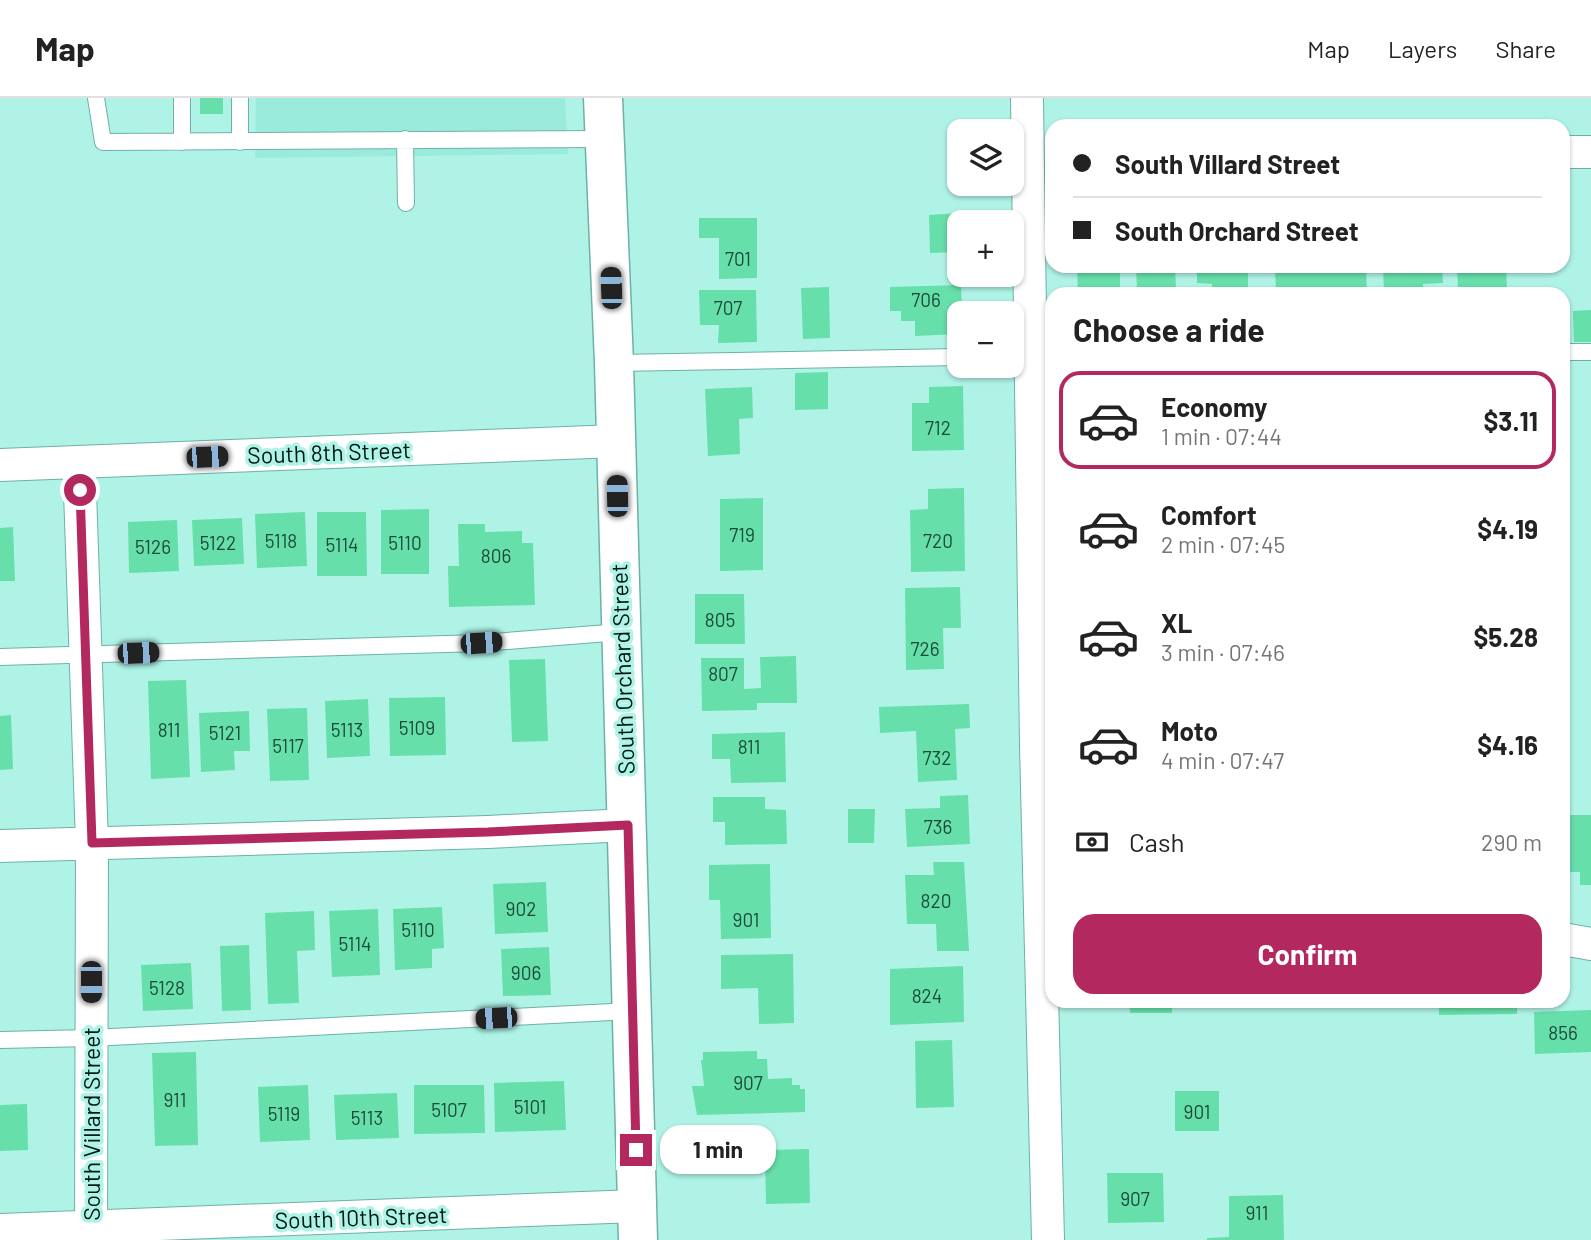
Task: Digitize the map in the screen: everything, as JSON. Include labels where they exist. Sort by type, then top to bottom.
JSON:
[{"type":"street","name":"South Orchard Street","points":[[603,98],[614,363],[638,1223]]},
{"type":"street","points":[[1027,98],[1040,156],[1031,356],[1036,746],[1048,1240]]},
{"type":"street","points":[[1570,152],[1591,152]]},
{"type":"street","name":"South 8th Street","points":[[0,465],[616,441]]},
{"type":"street","name":"South Villard Street","points":[[79,462],[92,843],[90,1233]]},
{"type":"street","points":[[0,846],[488,832],[628,825]]},
{"type":"street","points":[[1570,940],[1591,944]]},
{"type":"street","name":"South 10th Street","points":[[0,1230],[90,1233],[638,1223]]},
{"type":"lane","points":[[96,98],[103,142],[604,139]]},
{"type":"lane","points":[[182,98],[182,142]]},
{"type":"lane","points":[[240,98],[240,142]]},
{"type":"lane","points":[[405,139],[407,203]]},
{"type":"lane","points":[[1570,352],[1591,352]]},
{"type":"lane","points":[[614,363],[947,357]]},
{"type":"lane","points":[[0,657],[481,643],[621,632]]},
{"type":"lane","points":[[0,1040],[91,1038],[632,1011]]},
{"type":"shaded area","points":[[256,98],[565,98],[568,154],[255,158]]},
{"type":"building","points":[[200,98],[223,98],[223,114],[200,114]]},
{"type":"building","points":[[947,214],[947,252],[930,253],[929,215]]},
{"type":"building","points":[[699,218],[757,218],[757,278],[719,279],[719,238],[699,238]]},
{"type":"building","points":[[1077,273],[1120,273],[1120,287],[1078,287]]},
{"type":"building","points":[[1136,273],[1175,273],[1176,287],[1137,287]]},
{"type":"building","points":[[1197,273],[1248,273],[1248,287],[1212,287],[1212,284],[1197,283]]},
{"type":"building","points":[[1275,273],[1366,273],[1367,287],[1276,287]]},
{"type":"building","points":[[1383,273],[1442,273],[1443,283],[1423,284],[1423,287],[1384,287]]},
{"type":"building","points":[[1457,273],[1506,273],[1507,287],[1458,287]]},
{"type":"building","points":[[829,287],[830,338],[803,339],[801,288]]},
{"type":"building","points":[[890,287],[961,287],[962,301],[947,301],[947,335],[915,336],[915,321],[901,321],[901,311],[890,311]]},
{"type":"building","points":[[699,290],[756,290],[757,342],[718,343],[719,325],[700,325]]},
{"type":"building","points":[[1591,310],[1591,342],[1574,342],[1573,311]]},
{"type":"building","points":[[828,372],[828,409],[795,410],[795,373]]},
{"type":"building","points":[[963,386],[964,450],[912,451],[912,403],[929,403],[929,387]]},
{"type":"building","points":[[752,387],[753,418],[739,419],[740,454],[708,456],[705,389]]},
{"type":"building","points":[[964,488],[965,571],[911,572],[910,510],[928,509],[928,489]]},
{"type":"building","points":[[763,498],[763,570],[720,571],[720,499]]},
{"type":"building","points":[[429,509],[429,574],[381,574],[381,510]]},
{"type":"building","points":[[305,512],[307,566],[257,568],[255,514]]},
{"type":"building","points":[[317,512],[366,512],[367,576],[317,576]]},
{"type":"building","points":[[242,518],[244,564],[194,566],[192,520]]},
{"type":"building","points":[[177,520],[179,571],[129,573],[128,522]]},
{"type":"building","points":[[458,524],[485,524],[485,532],[522,531],[522,543],[533,543],[535,605],[449,607],[448,566],[459,566]]},
{"type":"building","points":[[13,527],[15,581],[0,581],[0,528]]},
{"type":"building","points":[[960,587],[961,628],[943,628],[944,669],[906,670],[905,588]]},
{"type":"building","points":[[695,594],[744,594],[745,644],[695,644]]},
{"type":"building","points":[[796,656],[797,703],[757,703],[757,710],[702,711],[701,658],[744,658],[744,689],[761,688],[760,657]]},
{"type":"building","points":[[545,659],[548,741],[512,742],[509,660]]},
{"type":"building","points":[[186,680],[190,777],[151,779],[148,681]]},
{"type":"building","points":[[445,697],[446,755],[390,756],[389,698]]},
{"type":"building","points":[[368,699],[370,756],[327,758],[325,701]]},
{"type":"building","points":[[969,704],[970,728],[955,729],[957,780],[918,782],[916,731],[880,733],[879,707]]},
{"type":"building","points":[[307,708],[309,780],[270,781],[267,709]]},
{"type":"building","points":[[249,711],[250,751],[234,751],[235,770],[201,772],[199,713]]},
{"type":"building","points":[[11,715],[13,769],[0,770],[0,716]]},
{"type":"building","points":[[785,732],[786,782],[731,783],[730,759],[712,759],[712,734]]},
{"type":"building","points":[[968,795],[970,844],[907,847],[905,809],[940,808],[940,796]]},
{"type":"building","points":[[713,797],[765,797],[765,809],[786,810],[787,844],[725,845],[725,822],[713,822]]},
{"type":"building","points":[[848,809],[875,809],[874,843],[848,843]]},
{"type":"building","points":[[1570,815],[1591,815],[1591,885],[1580,885],[1580,872],[1570,872]]},
{"type":"building","points":[[933,862],[964,862],[969,951],[937,951],[936,924],[907,924],[905,875],[934,875]]},
{"type":"building","points":[[770,864],[771,938],[721,939],[720,900],[709,900],[709,865]]},
{"type":"building","points":[[546,882],[548,932],[495,934],[493,884]]},
{"type":"building","points":[[442,907],[444,948],[432,949],[432,968],[395,970],[393,909]]},
{"type":"building","points":[[378,909],[380,975],[332,977],[329,911]]},
{"type":"building","points":[[314,911],[315,950],[297,951],[299,1003],[268,1004],[265,913]]},
{"type":"building","points":[[249,945],[251,1010],[222,1011],[220,946]]},
{"type":"building","points":[[549,947],[551,995],[503,996],[501,949]]},
{"type":"building","points":[[793,954],[794,1023],[759,1024],[758,988],[721,989],[721,955]]},
{"type":"building","points":[[191,963],[193,1009],[143,1011],[141,965]]},
{"type":"building","points":[[963,966],[964,1022],[890,1025],[890,969]]},
{"type":"building","points":[[1130,1008],[1172,1008],[1172,1013],[1130,1013]]},
{"type":"building","points":[[1439,1008],[1517,1008],[1517,1014],[1439,1015]]},
{"type":"building","points":[[1591,1010],[1591,1052],[1535,1054],[1534,1012]]},
{"type":"building","points":[[952,1040],[954,1107],[916,1108],[915,1041]]},
{"type":"building","points":[[757,1051],[757,1059],[767,1059],[768,1079],[792,1078],[792,1085],[800,1085],[800,1089],[805,1089],[805,1112],[697,1115],[692,1086],[704,1086],[701,1060],[703,1052]]},
{"type":"building","points":[[196,1052],[198,1145],[155,1146],[152,1053]]},
{"type":"building","points":[[564,1081],[566,1130],[495,1132],[494,1083]]},
{"type":"building","points":[[308,1085],[310,1140],[260,1142],[258,1087]]},
{"type":"building","points":[[414,1085],[484,1085],[485,1133],[414,1134]]},
{"type":"building","points":[[1175,1091],[1219,1091],[1219,1131],[1175,1131]]},
{"type":"building","points":[[397,1093],[399,1138],[336,1140],[334,1095]]},
{"type":"building","points":[[27,1104],[28,1150],[0,1151],[0,1105]]},
{"type":"building","points":[[809,1149],[810,1203],[766,1204],[765,1150]]},
{"type":"building","points":[[1107,1173],[1163,1173],[1164,1222],[1108,1223]]},
{"type":"building","points":[[1283,1195],[1284,1240],[1207,1240],[1229,1237],[1229,1196]]},
{"type":"route","points":[[80,490],[92,843],[488,832],[628,825],[636,1150]]}]
